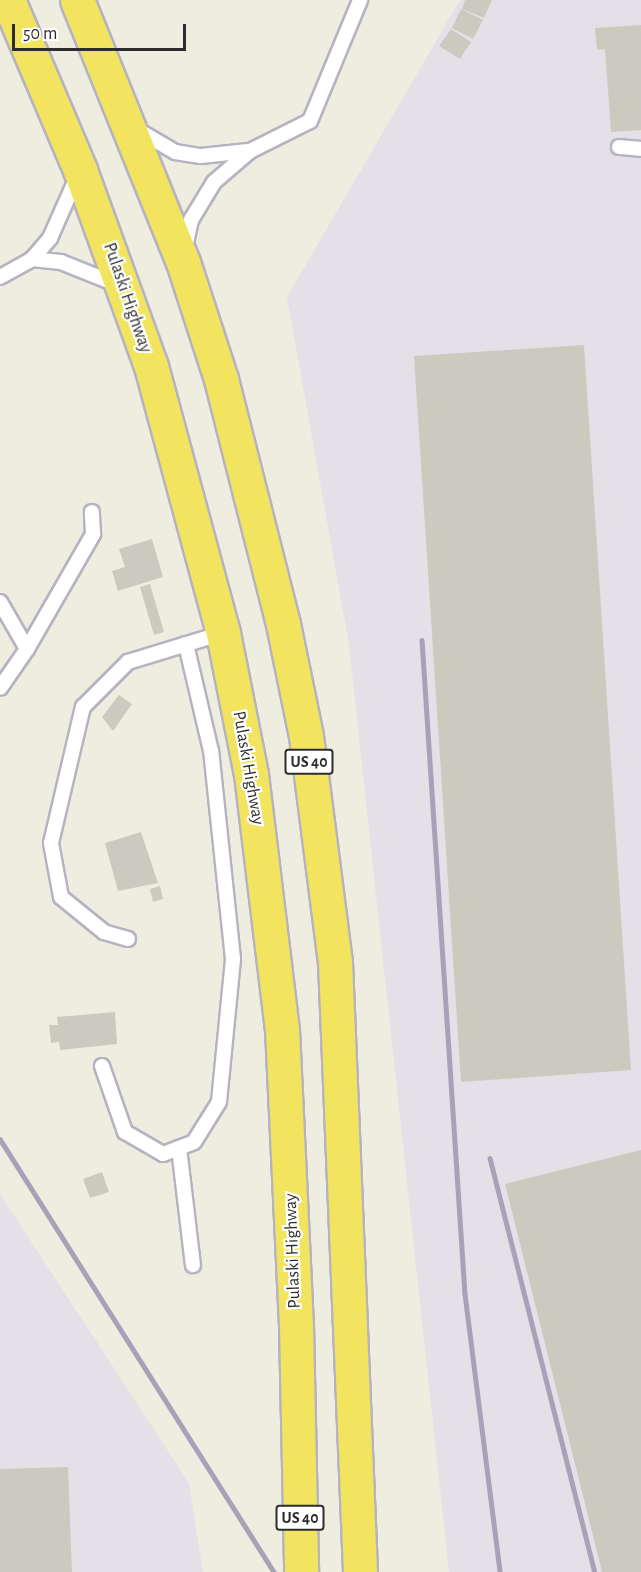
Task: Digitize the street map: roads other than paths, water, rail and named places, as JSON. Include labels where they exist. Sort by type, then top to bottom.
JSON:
[{"type":"highway","name":"Pulaski Highway","points":[[8,0],[80,170],[126,290],[176,449],[223,633],[262,851],[282,1029],[301,1572]]},
{"type":"highway","name":"US 40","points":[[77,0],[131,126],[183,262],[221,379],[283,624],[322,850],[344,1105],[360,1565]]},
{"type":"lane","points":[[183,262],[191,220],[214,182],[250,151],[310,121],[360,0]]},
{"type":"lane","points":[[131,126],[175,152],[201,156],[250,151]]},
{"type":"lane","points":[[619,147],[641,149]]},
{"type":"lane","points":[[0,277],[32,259],[58,225],[80,170]]},
{"type":"lane","points":[[32,259],[89,270],[126,290]]},
{"type":"lane","points":[[0,688],[27,649],[93,534],[92,512]]},
{"type":"lane","points":[[0,602],[27,649]]},
{"type":"lane","points":[[128,939],[104,932],[61,897],[51,843],[83,707],[128,662],[223,633]]},
{"type":"lane","points":[[102,1066],[125,1132],[163,1154],[194,1143],[219,1102],[233,959],[211,751],[186,644]]},
{"type":"lane","points":[[179,1148],[193,1265]]},
{"type":"railway","points":[[422,640],[465,1294],[500,1572]]},
{"type":"railway","points":[[0,1139],[274,1572]]},
{"type":"railway","points":[[490,1158],[595,1572]]}]
